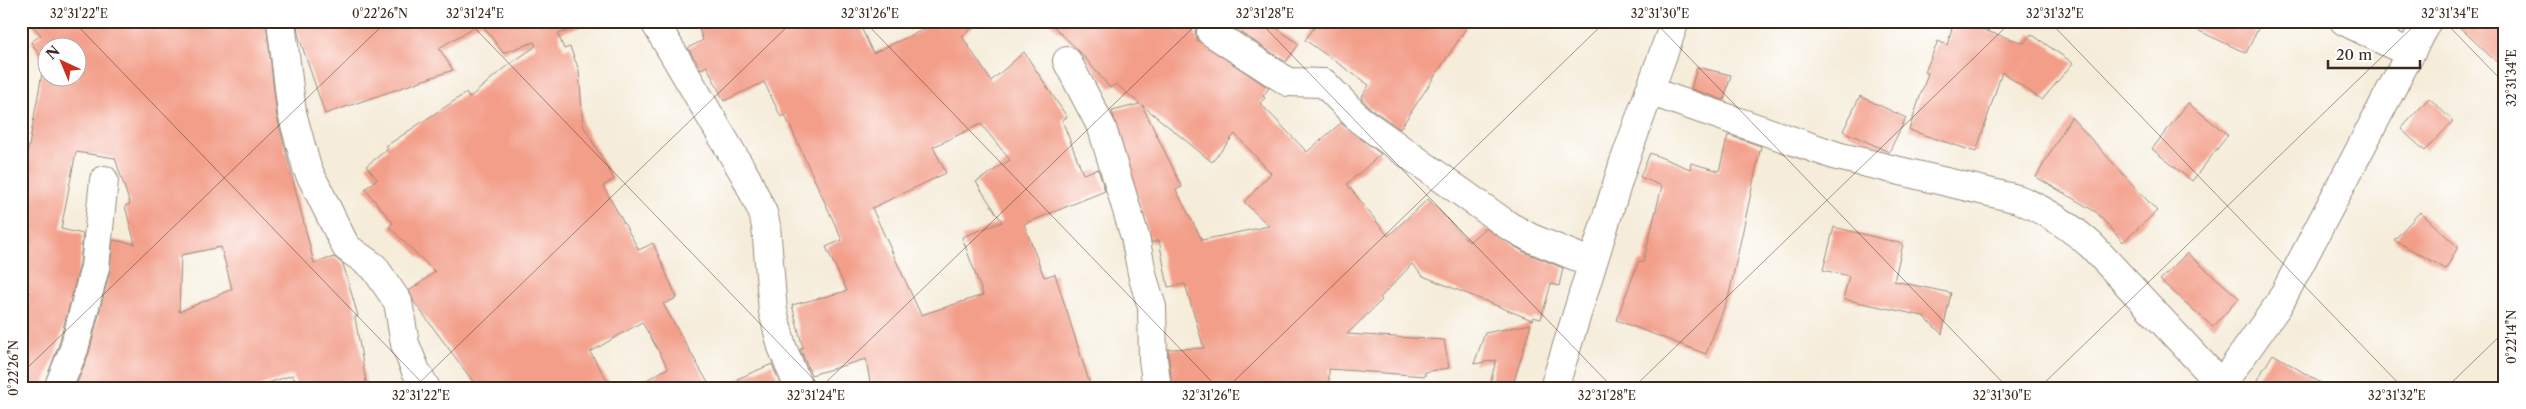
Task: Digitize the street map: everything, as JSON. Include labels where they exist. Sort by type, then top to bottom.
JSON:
[{"type":"street","points":[[281,21],[292,113],[307,168],[346,247],[374,267],[398,302],[405,344],[416,371],[426,388]]},
{"type":"street","points":[[654,21],[717,126],[760,207],[766,226],[773,311],[782,347],[799,388]]},
{"type":"street","points":[[1554,388],[1592,263],[1649,92],[1675,21]]},
{"type":"street","points":[[2344,21],[2409,53]]},
{"type":"street","points":[[1649,92],[1838,156],[2018,199],[2038,207],[2070,226],[2092,246],[2220,386],[2283,297],[2427,21]]},
{"type":"street","points":[[1212,32],[1288,82],[1324,83],[1360,120],[1508,226],[1531,238],[1592,263]]},
{"type":"street","points":[[1067,61],[1102,128],[1135,238],[1143,278],[1152,307],[1153,359],[1157,388]]},
{"type":"street","points":[[58,388],[74,349],[95,268],[104,180]]},
{"type":"building","points":[[28,21],[266,21],[277,117],[314,263],[334,257],[343,264],[358,316],[355,317],[367,388],[297,388],[293,375],[252,388],[75,388],[89,353],[110,271],[113,240],[135,244],[125,206],[130,204],[115,158],[76,152],[61,229],[83,234],[80,264],[59,344],[43,388],[21,386],[21,336],[30,292],[21,290],[21,190],[39,88],[88,88],[88,38],[38,38],[38,53],[31,42],[41,35]],"holes":[[[221,247],[232,289],[179,312],[181,255]]]},
{"type":"building","points":[[297,21],[583,21],[583,25],[558,34],[564,49],[570,47],[579,70],[583,125],[614,179],[603,186],[639,250],[653,243],[677,298],[663,304],[711,388],[632,388],[668,368],[642,322],[590,352],[612,388],[478,388],[414,302],[409,291],[435,272],[389,227],[393,223],[365,189],[377,179],[366,166],[388,149],[386,146],[466,93],[469,98],[504,68],[536,46],[534,42],[503,53],[481,23],[439,48],[453,70],[325,114],[298,34]]},
{"type":"building","points":[[696,21],[858,21],[873,53],[942,21],[980,21],[962,36],[991,81],[1024,52],[1067,117],[1062,120],[1083,174],[1098,169],[1105,191],[1024,224],[1044,277],[1055,274],[1091,388],[871,388],[866,359],[811,375],[800,349],[803,348],[792,305],[847,291],[826,247],[842,240],[785,115],[781,117],[764,82],[724,101],[707,66],[701,69],[688,48],[703,40]],"holes":[[[981,124],[1010,160],[976,182],[1002,222],[962,237],[983,295],[921,315],[872,208],[946,173],[933,147]]]},
{"type":"building","points":[[1048,21],[1200,21],[1195,31],[1197,40],[1269,88],[1263,96],[1265,98],[1260,103],[1307,152],[1341,123],[1381,154],[1347,184],[1388,236],[1428,199],[1469,242],[1485,228],[1524,252],[1563,268],[1559,286],[1551,284],[1541,319],[1533,317],[1532,320],[1423,276],[1412,264],[1380,298],[1382,300],[1347,334],[1444,340],[1449,368],[1425,372],[1425,376],[1329,369],[1329,388],[1172,388],[1168,349],[1204,348],[1185,284],[1168,287],[1159,240],[1152,243],[1113,115],[1112,111],[1140,104],[1116,84],[1110,88],[1081,53]],"holes":[[[1142,105],[1212,162],[1235,134],[1271,173],[1244,202],[1269,226],[1202,240],[1176,190],[1182,187]]]},
{"type":"building","points":[[1223,21],[1267,21],[1299,44],[1286,62]]},
{"type":"building","points":[[1319,21],[1471,21],[1400,129],[1370,108],[1361,98],[1369,85],[1305,40]]},
{"type":"building","points":[[1954,21],[2024,43],[2031,34],[2073,63],[2042,100],[2002,72],[1976,152],[1909,130],[1928,73],[1925,72],[1938,41],[1947,45]]},
{"type":"building","points":[[2178,21],[2262,21],[2246,53]]},
{"type":"building","points":[[2453,21],[2505,21],[2505,70]]},
{"type":"building","points":[[1697,67],[1731,75],[1724,100],[1691,89]]},
{"type":"building","points":[[1860,96],[1906,118],[1889,152],[1843,131]]},
{"type":"building","points":[[2429,98],[2453,121],[2425,151],[2401,129]]},
{"type":"building","points":[[2188,103],[2228,135],[2192,181],[2152,149]]},
{"type":"building","points":[[2071,117],[2157,211],[2123,242],[2096,212],[2036,177]]},
{"type":"building","points":[[1728,135],[1761,146],[1729,295],[1706,354],[1616,320],[1639,261],[1643,262],[1662,186],[1640,177],[1650,153],[1690,169],[1691,163],[1719,171]]},
{"type":"building","points":[[2420,212],[2458,247],[2446,269],[2394,240]]},
{"type":"building","points":[[1834,227],[1903,244],[1894,281],[1951,293],[1942,334],[1923,316],[1843,299],[1849,276],[1823,270]]},
{"type":"building","points":[[2187,253],[2239,298],[2213,327],[2160,280]]},
{"type":"building","points":[[1531,324],[1512,388],[1489,388],[1496,360],[1474,364],[1485,333]]},
{"type":"building","points":[[2273,354],[2329,388],[2252,388]]},
{"type":"building","points":[[772,364],[780,384],[768,388],[740,388],[737,379]]}]
